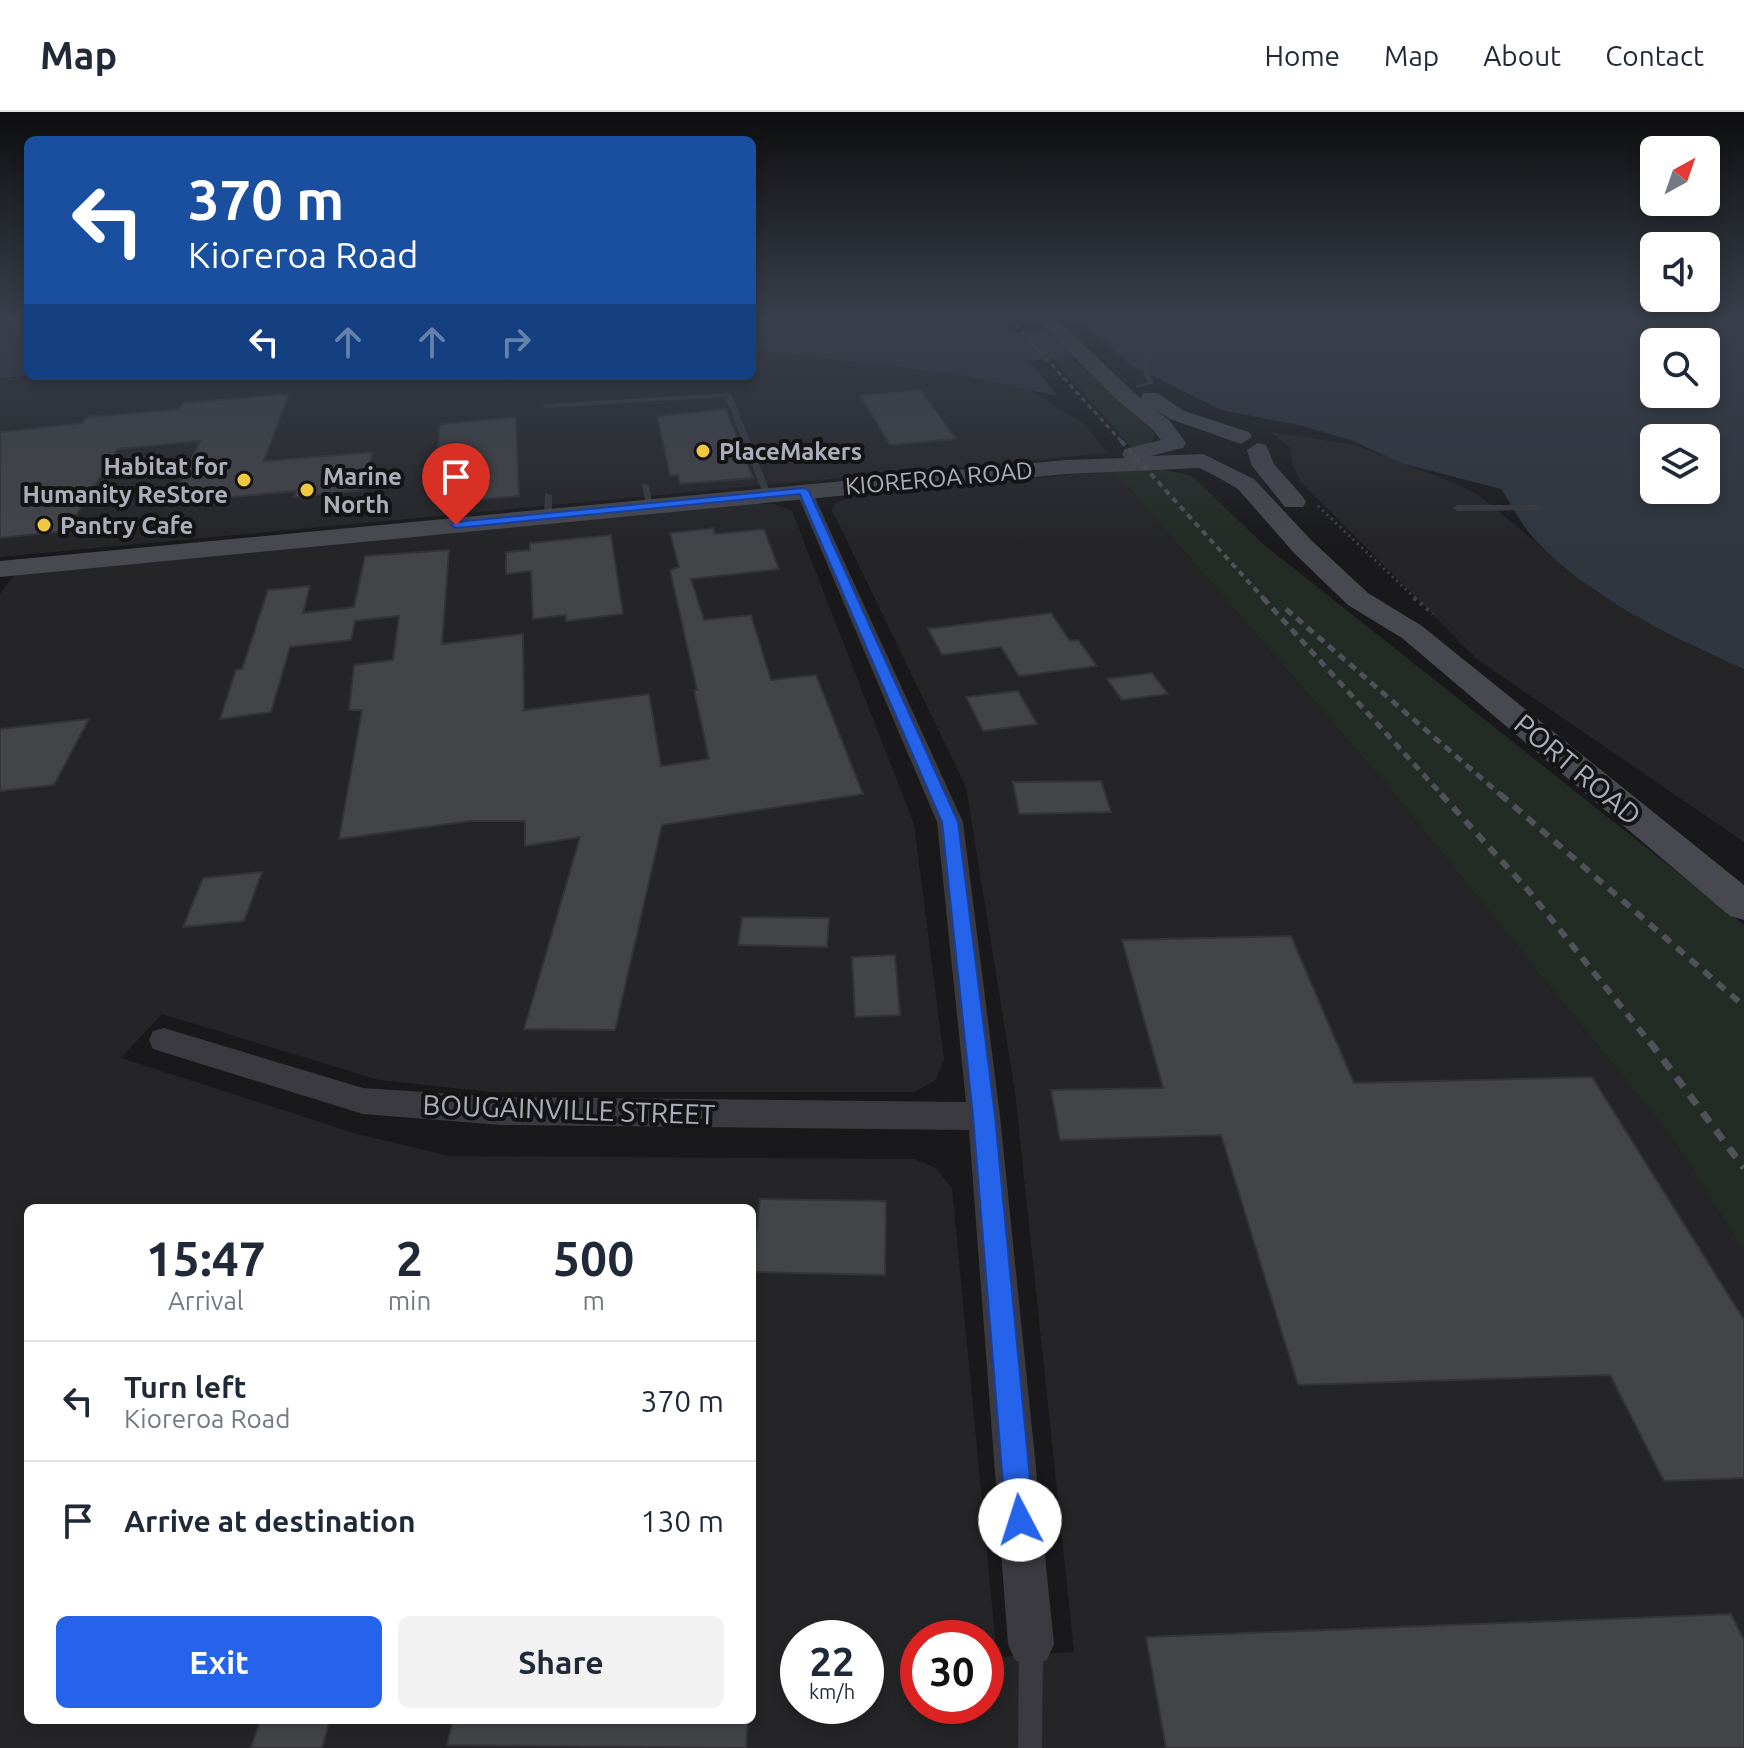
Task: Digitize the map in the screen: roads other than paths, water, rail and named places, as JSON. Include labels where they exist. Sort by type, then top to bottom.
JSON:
[{"type":"main road","name":"PORT ROAD","points":[[1132,394],[1182,453],[1246,484],[1303,547],[1358,599],[1424,624]]},
{"type":"main road","name":"PORT ROAD","points":[[1141,394],[1177,415],[1250,444],[1263,466],[1321,522],[1386,595],[1424,624],[1744,906]]},
{"type":"main road","points":[[1175,443],[1178,438],[1193,432],[1217,432],[1250,444],[1251,460],[1203,461]]},
{"type":"main road","name":"KIOREROA ROAD","points":[[1066,467],[1175,443]]},
{"type":"main road","name":"KIOREROA ROAD","points":[[0,569],[647,496],[767,494],[1066,467],[1203,461]]},
{"type":"street","points":[[804,491],[950,822],[984,1116],[1031,1644]]},
{"type":"street","name":"BOUGAINVILLE STREET","points":[[164,1040],[363,1101],[501,1111],[984,1116]]},
{"type":"lane","points":[[545,406],[728,395],[767,494]]},
{"type":"lane","points":[[1457,508],[1538,508]]},
{"type":"lane","points":[[1030,1748],[1031,1644]]},
{"type":"railway","points":[[1079,394],[1123,443]]},
{"type":"railway","points":[[1121,441],[1265,600]]},
{"type":"railway","points":[[1263,598],[1443,796]]},
{"type":"railway","points":[[1286,609],[1502,796]]},
{"type":"railway","points":[[1441,794],[1528,890],[1651,1044]]},
{"type":"railway","points":[[1500,794],[1744,1006]]},
{"type":"railway","points":[[1650,1042],[1744,1168]]},
{"type":"place","name":"PlaceMakers","points":[[703,451]]},
{"type":"place","name":"Habitat for Humanity ReStore","points":[[244,480]]},
{"type":"place","name":"Marine North","points":[[307,490]]},
{"type":"place","name":"Pantry Cafe","points":[[44,525]]}]
